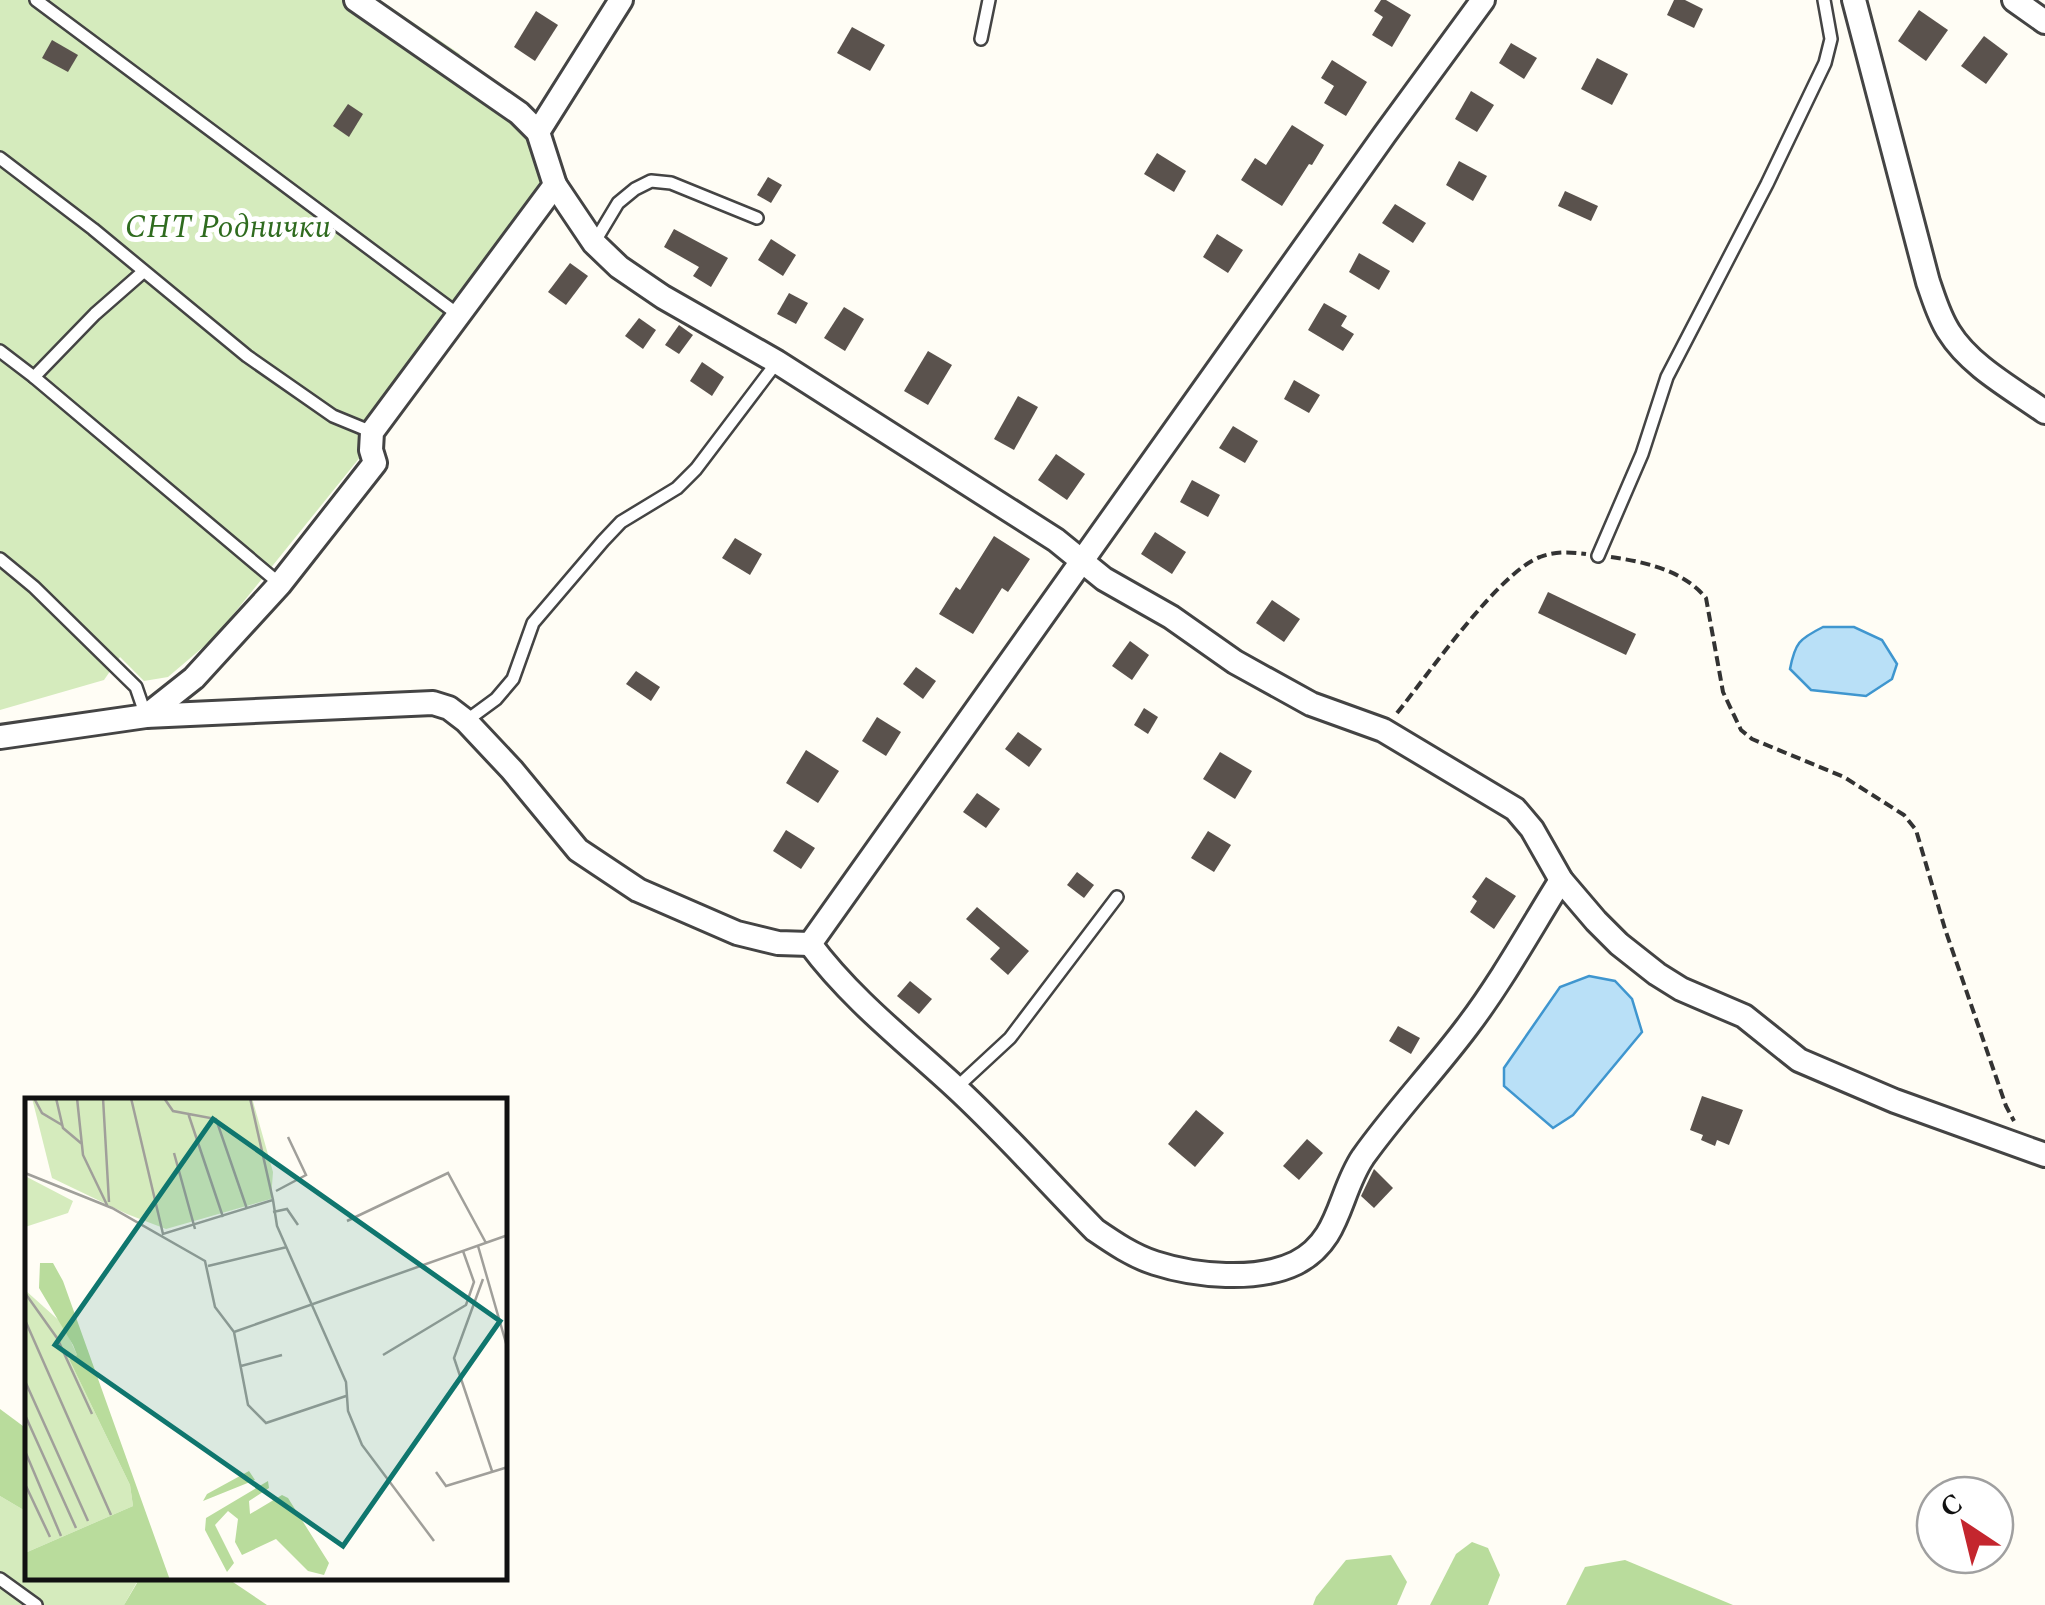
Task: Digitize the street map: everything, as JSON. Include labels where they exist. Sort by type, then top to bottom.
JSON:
[{"type":"street","points":[[356,0],[519,113],[538,132],[555,184],[594,244],[664,297],[777,362],[1056,540],[1104,578],[1171,617],[1235,662],[1312,704],[1383,730],[1515,809],[1532,829],[1562,880],[1608,932],[1657,974],[1744,1016],[1799,1060],[1895,1101],[2045,1155]]},
{"type":"street","points":[[538,132],[621,0]]},
{"type":"street","points":[[810,944],[1483,0]]},
{"type":"street","points":[[1854,0],[1928,282],[1940,314],[1951,336],[1975,361],[2045,412]]},
{"type":"street","points":[[2014,0],[2045,22]]},
{"type":"street","points":[[146,716],[194,678],[280,584],[375,462],[372,432],[555,184]]},
{"type":"street","points":[[0,737],[146,716],[432,703],[449,708],[466,721],[578,850],[622,880],[652,897],[737,932],[778,943],[810,944]]},
{"type":"street","points":[[810,944],[833,975],[956,1088],[1095,1230],[1119,1247],[1154,1263],[1194,1272],[1266,1274],[1296,1263],[1327,1238],[1362,1159],[1470,1024],[1562,880]]},
{"type":"lane","points":[[36,0],[460,316]]},
{"type":"lane","points":[[981,40],[989,0]]},
{"type":"lane","points":[[1598,556],[1642,454],[1667,376],[1767,184],[1824,63],[1831,39],[1824,0]]},
{"type":"lane","points":[[0,158],[247,356],[334,416],[372,432]]},
{"type":"lane","points":[[594,244],[618,203],[651,182],[671,183],[757,218]]},
{"type":"lane","points":[[34,377],[95,314],[143,272]]},
{"type":"lane","points":[[0,351],[280,584]]},
{"type":"lane","points":[[466,721],[513,679],[533,624],[603,540],[696,469],[777,362]]},
{"type":"lane","points":[[0,559],[136,687],[146,716]]},
{"type":"lane","points":[[956,1088],[1010,1038],[1117,897]]},
{"type":"lane","points":[[0,1579],[36,1605]]},
{"type":"path","points":[[1383,730],[1489,598],[1523,566],[1540,556],[1565,552],[1638,561],[1670,571],[1706,598],[1723,692],[1741,730],[1752,740],[1844,777],[1904,815],[1916,830],[1951,946],[2006,1106],[2016,1124]]},
{"type":"green space","name":"СНТ Роднички","points":[[0,0],[380,0],[460,54],[449,77],[519,127],[535,149],[541,186],[372,411],[359,443],[361,456],[215,637],[168,677],[144,681],[120,657],[104,680],[0,710]]},
{"type":"green space","points":[[0,1409],[25,1428],[25,1511],[0,1496]]},
{"type":"green space","points":[[0,1496],[25,1511],[25,1580],[137,1582],[124,1605],[0,1605]]},
{"type":"green space","points":[[1472,1542],[1488,1548],[1500,1575],[1488,1605],[1430,1605],[1456,1554]]},
{"type":"green space","points":[[1391,1555],[1407,1582],[1397,1605],[1313,1605],[1346,1560]]},
{"type":"green space","points":[[1625,1560],[1733,1605],[1566,1605],[1585,1567]]},
{"type":"green space","points":[[133,1580],[230,1580],[267,1605],[124,1605],[137,1583]]},
{"type":"water","points":[[1823,627],[1854,627],[1882,640],[1897,664],[1892,679],[1866,696],[1811,690],[1790,669],[1799,643]]},
{"type":"water","points":[[1589,976],[1615,981],[1632,999],[1642,1032],[1573,1115],[1553,1128],[1504,1086],[1504,1068],[1560,987]]},
{"type":"building","points":[[1381,0],[1411,15],[1392,47],[1372,35],[1383,17],[1374,11]]},
{"type":"building","points":[[1674,0],[1685,0],[1703,9],[1694,28],[1667,15]]},
{"type":"building","points":[[1919,10],[1948,30],[1926,61],[1898,41]]},
{"type":"building","points":[[536,11],[558,25],[535,61],[514,47]]},
{"type":"building","points":[[852,27],[885,45],[870,71],[837,53]]},
{"type":"building","points":[[1984,36],[2008,54],[1986,84],[1961,66]]},
{"type":"building","points":[[52,40],[78,55],[68,72],[42,58]]},
{"type":"building","points":[[1511,43],[1537,58],[1524,79],[1499,63]]},
{"type":"building","points":[[1597,58],[1628,74],[1612,105],[1581,89]]},
{"type":"building","points":[[1332,60],[1367,82],[1346,116],[1324,103],[1334,86],[1321,78]]},
{"type":"building","points":[[1471,91],[1494,105],[1477,132],[1455,119]]},
{"type":"building","points":[[348,104],[363,114],[349,137],[333,126]]},
{"type":"building","points":[[1292,125],[1324,145],[1282,206],[1241,180],[1255,158],[1266,165]]},
{"type":"building","points":[[1157,153],[1186,171],[1174,192],[1144,174]]},
{"type":"building","points":[[1459,161],[1487,176],[1473,201],[1446,185]]},
{"type":"building","points":[[768,177],[782,185],[771,203],[757,195]]},
{"type":"building","points":[[1565,191],[1598,206],[1591,221],[1558,206]]},
{"type":"building","points":[[1395,204],[1426,223],[1413,243],[1382,223]]},
{"type":"building","points":[[674,229],[728,258],[711,287],[693,276],[699,267],[664,247]]},
{"type":"building","points":[[1217,234],[1243,250],[1228,273],[1203,257]]},
{"type":"building","points":[[771,239],[796,255],[783,276],[758,260]]},
{"type":"building","points":[[1359,253],[1390,271],[1379,290],[1349,272]]},
{"type":"building","points":[[570,263],[588,276],[566,305],[548,292]]},
{"type":"building","points":[[789,293],[808,303],[796,324],[777,314]]},
{"type":"building","points":[[1324,303],[1347,316],[1341,326],[1354,334],[1343,351],[1308,330]]},
{"type":"building","points":[[844,307],[864,319],[845,351],[824,338]]},
{"type":"building","points":[[639,318],[656,330],[643,349],[625,336]]},
{"type":"building","points":[[679,325],[693,335],[679,354],[665,345]]},
{"type":"building","points":[[928,351],[952,365],[928,405],[904,391]]},
{"type":"building","points":[[702,362],[724,377],[712,396],[690,381]]},
{"type":"building","points":[[1294,380],[1320,395],[1309,413],[1284,399]]},
{"type":"building","points":[[1018,396],[1038,407],[1014,450],[994,439]]},
{"type":"building","points":[[1233,426],[1258,441],[1245,463],[1219,448]]},
{"type":"building","points":[[1056,454],[1085,474],[1067,500],[1038,480]]},
{"type":"building","points":[[1192,480],[1220,495],[1208,517],[1180,502]]},
{"type":"building","points":[[1155,532],[1186,552],[1172,574],[1141,554]]},
{"type":"building","points":[[994,536],[1030,559],[1008,592],[1002,588],[973,634],[939,614],[956,587],[960,590]]},
{"type":"building","points":[[735,538],[762,554],[750,575],[722,558]]},
{"type":"building","points":[[1548,592],[1636,634],[1626,655],[1538,613]]},
{"type":"building","points":[[1272,600],[1300,619],[1284,642],[1256,623]]},
{"type":"building","points":[[1130,641],[1149,655],[1132,680],[1112,666]]},
{"type":"building","points":[[916,667],[936,681],[923,699],[903,684]]},
{"type":"building","points":[[636,671],[660,687],[651,701],[626,684]]},
{"type":"building","points":[[1144,708],[1158,717],[1148,734],[1134,725]]},
{"type":"building","points":[[877,717],[901,732],[886,756],[862,741]]},
{"type":"building","points":[[1018,732],[1042,749],[1029,767],[1005,749]]},
{"type":"building","points":[[806,750],[839,771],[818,803],[786,783]]},
{"type":"building","points":[[1220,752],[1252,771],[1235,799],[1203,779]]},
{"type":"building","points":[[977,793],[1000,809],[986,828],[963,812]]},
{"type":"building","points":[[786,830],[815,848],[801,869],[773,851]]},
{"type":"building","points":[[1208,831],[1231,845],[1214,872],[1191,858]]},
{"type":"building","points":[[1077,872],[1094,885],[1084,898],[1067,885]]},
{"type":"building","points":[[1486,877],[1516,896],[1494,929],[1470,912],[1477,901],[1472,897]]},
{"type":"building","points":[[977,907],[1029,951],[1008,975],[990,959],[1000,948],[966,919]]},
{"type":"building","points":[[910,981],[932,999],[919,1014],[897,996]]},
{"type":"building","points":[[1398,1026],[1420,1038],[1411,1054],[1389,1041]]},
{"type":"building","points":[[1702,1096],[1743,1110],[1729,1145],[1717,1140],[1715,1146],[1690,1130]]},
{"type":"building","points":[[1196,1110],[1224,1133],[1195,1167],[1168,1144]]},
{"type":"building","points":[[1307,1139],[1323,1153],[1299,1180],[1283,1166]]},
{"type":"building","points":[[1374,1169],[1393,1188],[1374,1208],[1361,1196]]}]
